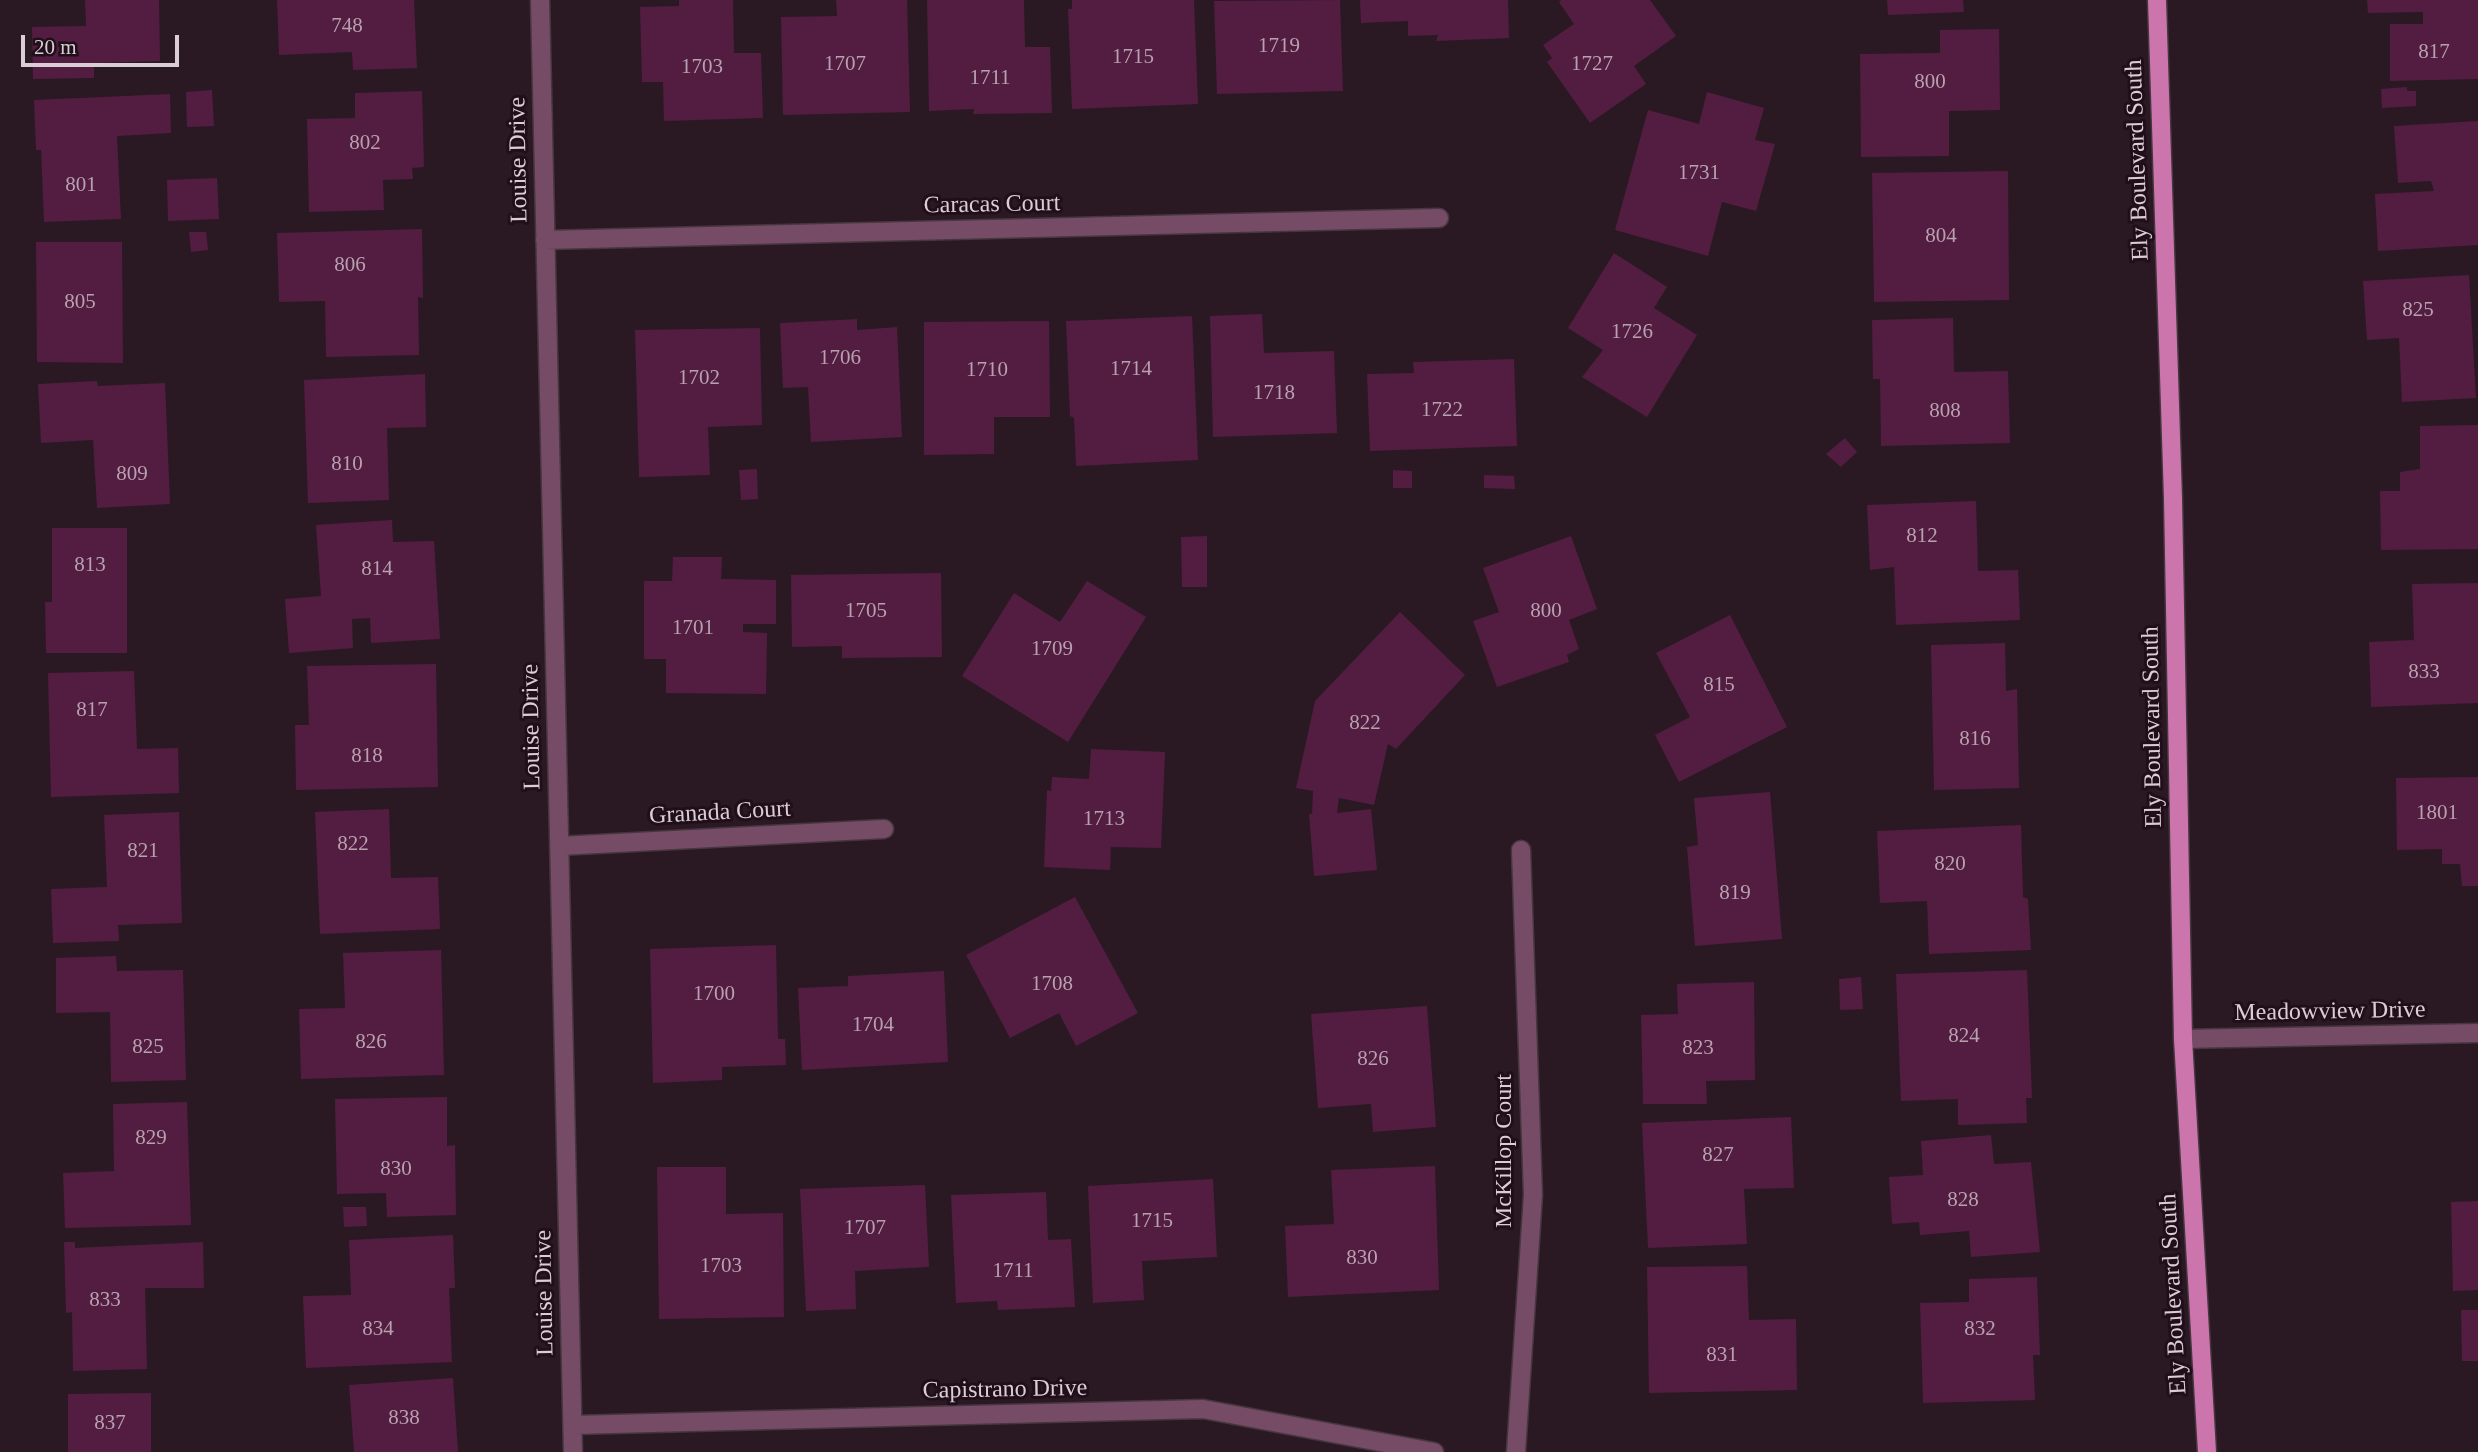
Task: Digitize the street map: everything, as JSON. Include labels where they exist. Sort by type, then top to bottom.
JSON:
[{"type":"main road","name":"Ely Boulevard South","points":[[2157,0],[2173,499],[2183,1039],[2207,1452]]},
{"type":"street","name":"Louise Drive","points":[[540,0],[573,1452]]},
{"type":"street","name":"Caracas Court","points":[[545,240],[1439,218]]},
{"type":"street","name":"Granada Court","points":[[559,846],[884,829]]},
{"type":"street","name":"McKillop Court","points":[[1516,1452],[1533,1195],[1521,850]]},
{"type":"street","name":"Meadowview Drive","points":[[2183,1039],[2478,1033]]},
{"type":"street","name":"Capistrano Drive","points":[[573,1425],[1203,1409],[1434,1452]]},
{"type":"building","points":[[85,0],[159,0],[160,61],[94,63],[94,78],[33,79],[32,27],[86,26]]},
{"type":"building","points":[[277,0],[414,0],[417,68],[353,70],[352,52],[279,55]]},
{"type":"building","points":[[679,0],[733,0],[734,53],[761,53],[763,118],[664,121],[663,82],[642,82],[640,7],[679,6]]},
{"type":"building","points":[[836,0],[907,0],[910,112],[783,115],[781,17],[837,16]]},
{"type":"building","points":[[927,0],[1024,0],[1025,47],[1050,47],[1052,113],[973,114],[974,109],[929,111]]},
{"type":"building","points":[[1072,0],[1194,0],[1198,104],[1072,109],[1068,9],[1072,9]]},
{"type":"building","points":[[1340,0],[1343,91],[1217,94],[1214,1]]},
{"type":"building","points":[[1360,0],[1508,0],[1509,38],[1436,41],[1438,35],[1408,36],[1408,21],[1361,23]]},
{"type":"building","points":[[1650,0],[1676,36],[1634,66],[1646,84],[1590,123],[1547,62],[1552,58],[1543,45],[1574,24],[1559,2]]},
{"type":"building","points":[[1887,0],[1963,0],[1964,12],[1888,15]]},
{"type":"building","points":[[2367,0],[2478,0],[2478,79],[2390,81],[2390,24],[2423,24],[2423,12],[2368,13]]},
{"type":"building","points":[[1999,29],[2000,110],[1949,111],[1949,156],[1861,157],[1860,54],[1940,53],[1940,30]]},
{"type":"building","points":[[2407,87],[2407,91],[2416,91],[2416,106],[2382,108],[2381,89]]},
{"type":"building","points":[[212,90],[214,126],[187,127],[186,92]]},
{"type":"building","points":[[422,91],[424,167],[412,168],[413,179],[383,180],[384,210],[309,212],[307,119],[355,118],[355,93]]},
{"type":"building","points":[[1707,92],[1764,108],[1755,140],[1775,144],[1756,211],[1722,202],[1708,256],[1615,230],[1648,110],[1699,124]]},
{"type":"building","points":[[170,94],[171,133],[117,136],[121,219],[44,222],[41,150],[36,150],[34,100]]},
{"type":"building","points":[[2478,121],[2478,245],[2378,251],[2375,194],[2434,191],[2431,181],[2398,183],[2394,126]]},
{"type":"building","points":[[2008,171],[2009,300],[1874,302],[1872,173]]},
{"type":"building","points":[[217,178],[219,219],[168,221],[167,180]]},
{"type":"building","points":[[422,229],[423,298],[418,297],[419,355],[326,357],[325,301],[279,302],[277,233]]},
{"type":"building","points":[[189,232],[206,232],[208,250],[191,252]]},
{"type":"building","points":[[36,242],[122,242],[123,363],[37,362]]},
{"type":"building","points":[[1614,253],[1667,287],[1654,308],[1697,335],[1647,417],[1582,377],[1603,350],[1568,328]]},
{"type":"building","points":[[2469,275],[2476,398],[2402,402],[2399,338],[2367,340],[2363,281]]},
{"type":"building","points":[[1262,314],[1264,353],[1334,351],[1337,433],[1213,437],[1210,316]]},
{"type":"building","points":[[1192,316],[1198,460],[1076,466],[1074,418],[1070,416],[1066,321]]},
{"type":"building","points":[[1953,318],[1954,372],[2008,371],[2010,443],[1881,446],[1880,379],[1873,379],[1872,320]]},
{"type":"building","points":[[857,319],[857,330],[897,327],[902,437],[811,442],[808,387],[783,388],[780,323]]},
{"type":"building","points":[[1049,321],[1050,417],[994,417],[994,454],[924,455],[924,322]]},
{"type":"building","points":[[760,328],[762,425],[708,427],[710,475],[639,477],[635,330]]},
{"type":"building","points":[[1514,359],[1517,446],[1370,451],[1367,374],[1414,373],[1413,362]]},
{"type":"building","points":[[425,374],[426,427],[387,428],[389,500],[308,503],[304,380]]},
{"type":"building","points":[[97,381],[98,386],[165,383],[170,504],[97,508],[93,440],[41,443],[38,384]]},
{"type":"building","points":[[2478,425],[2478,549],[2381,550],[2380,491],[2400,491],[2400,472],[2420,469],[2420,426]]},
{"type":"building","points":[[1845,438],[1857,452],[1841,467],[1826,454]]},
{"type":"building","points":[[757,469],[758,499],[741,500],[739,470]]},
{"type":"building","points":[[1393,470],[1412,471],[1412,488],[1393,488]]},
{"type":"building","points":[[1484,475],[1514,476],[1515,489],[1484,488]]},
{"type":"building","points":[[1976,501],[1978,571],[2018,570],[2020,620],[1896,625],[1894,567],[1870,570],[1867,505]]},
{"type":"building","points":[[392,520],[393,542],[434,541],[440,639],[371,643],[370,618],[352,619],[353,648],[289,653],[285,599],[321,596],[316,525]]},
{"type":"building","points":[[52,528],[127,528],[127,653],[46,653],[45,602],[52,602]]},
{"type":"building","points":[[1207,536],[1207,587],[1182,587],[1181,537]]},
{"type":"building","points":[[1571,536],[1597,609],[1569,620],[1579,649],[1567,655],[1569,662],[1497,687],[1473,621],[1499,612],[1483,568]]},
{"type":"building","points":[[673,557],[722,557],[721,579],[776,580],[776,624],[743,624],[743,632],[767,633],[766,694],[666,693],[666,659],[644,659],[644,581],[672,581]]},
{"type":"building","points":[[941,573],[942,657],[842,658],[842,646],[792,647],[791,575]]},
{"type":"building","points":[[1087,581],[1146,617],[1068,742],[962,676],[1014,593],[1060,622]]},
{"type":"building","points":[[2478,583],[2478,703],[2371,707],[2369,642],[2414,640],[2412,584]]},
{"type":"building","points":[[1400,612],[1465,675],[1396,749],[1388,744],[1374,805],[1339,798],[1337,813],[1371,809],[1377,870],[1314,876],[1309,814],[1312,814],[1313,791],[1296,788],[1315,701]]},
{"type":"building","points":[[1730,615],[1787,727],[1679,782],[1655,735],[1690,717],[1656,653]]},
{"type":"building","points":[[2005,643],[2006,691],[2017,689],[2019,788],[1934,790],[1931,645]]},
{"type":"building","points":[[436,664],[438,787],[296,790],[295,725],[309,725],[307,666]]},
{"type":"building","points":[[134,671],[137,749],[178,748],[179,793],[51,797],[48,673]]},
{"type":"building","points":[[1091,749],[1165,752],[1161,848],[1111,847],[1110,870],[1044,867],[1047,790],[1051,791],[1052,777],[1089,779]]},
{"type":"building","points":[[2478,777],[2478,886],[2462,886],[2460,864],[2442,864],[2442,849],[2397,850],[2396,778]]},
{"type":"building","points":[[1770,792],[1782,939],[1695,946],[1687,847],[1698,845],[1694,798]]},
{"type":"building","points":[[389,809],[391,878],[438,877],[440,929],[320,934],[315,812]]},
{"type":"building","points":[[179,812],[182,923],[118,925],[119,941],[53,943],[51,889],[107,887],[104,815]]},
{"type":"building","points":[[2021,825],[2023,897],[2028,899],[2031,950],[1929,954],[1927,901],[1880,903],[1877,831]]},
{"type":"building","points":[[1075,897],[1138,1013],[1076,1046],[1059,1013],[1010,1038],[966,955]]},
{"type":"building","points":[[776,945],[778,1039],[785,1039],[786,1065],[722,1067],[722,1080],[653,1083],[650,949]]},
{"type":"building","points":[[441,950],[444,1075],[301,1079],[299,1009],[345,1008],[343,953]]},
{"type":"building","points":[[116,956],[117,971],[183,970],[186,1080],[111,1082],[110,1012],[56,1013],[56,958]]},
{"type":"building","points":[[2027,970],[2032,1098],[2026,1098],[2027,1123],[1958,1125],[1958,1099],[1901,1101],[1896,974]]},
{"type":"building","points":[[944,971],[948,1062],[802,1070],[798,988],[848,986],[848,976]]},
{"type":"building","points":[[1861,977],[1863,1009],[1840,1010],[1839,979]]},
{"type":"building","points":[[1754,982],[1755,1080],[1706,1081],[1707,1104],[1643,1104],[1641,1015],[1678,1014],[1677,984]]},
{"type":"building","points":[[1427,1006],[1436,1127],[1373,1132],[1371,1104],[1318,1108],[1311,1014]]},
{"type":"building","points":[[447,1097],[447,1146],[455,1145],[456,1215],[387,1217],[386,1193],[337,1194],[335,1099]]},
{"type":"building","points":[[187,1102],[191,1225],[65,1228],[63,1173],[114,1171],[113,1104]]},
{"type":"building","points":[[1791,1117],[1794,1188],[1744,1189],[1747,1244],[1648,1248],[1642,1123]]},
{"type":"building","points":[[1991,1135],[1994,1164],[2031,1162],[2040,1252],[1971,1257],[1969,1231],[1920,1235],[1919,1222],[1892,1224],[1889,1177],[1923,1175],[1921,1141]]},
{"type":"building","points":[[1435,1166],[1439,1290],[1288,1297],[1285,1226],[1334,1224],[1331,1170]]},
{"type":"building","points":[[657,1167],[726,1167],[726,1214],[783,1213],[784,1317],[659,1319]]},
{"type":"building","points":[[1213,1179],[1217,1257],[1142,1261],[1144,1300],[1093,1303],[1088,1186]]},
{"type":"building","points":[[925,1185],[929,1267],[855,1271],[856,1309],[806,1311],[800,1189]]},
{"type":"building","points":[[1046,1192],[1048,1240],[1071,1239],[1075,1307],[998,1310],[997,1301],[956,1303],[951,1195]]},
{"type":"building","points":[[2478,1201],[2478,1290],[2453,1291],[2451,1202]]},
{"type":"building","points":[[343,1207],[366,1207],[367,1226],[344,1227]]},
{"type":"building","points":[[453,1235],[455,1288],[449,1288],[452,1362],[306,1368],[303,1296],[351,1295],[349,1240]]},
{"type":"building","points":[[64,1242],[75,1242],[75,1248],[203,1242],[204,1288],[145,1288],[147,1369],[73,1371],[72,1312],[66,1313]]},
{"type":"building","points":[[1747,1266],[1749,1320],[1796,1319],[1797,1390],[1649,1393],[1647,1267]]},
{"type":"building","points":[[2037,1277],[2040,1355],[2033,1355],[2035,1400],[1923,1403],[1920,1303],[1969,1302],[1969,1279]]},
{"type":"building","points":[[2461,1310],[2478,1310],[2478,1361],[2462,1361]]},
{"type":"building","points":[[453,1378],[458,1452],[354,1452],[349,1385]]},
{"type":"building","points":[[151,1393],[151,1452],[68,1452],[68,1394]]}]
